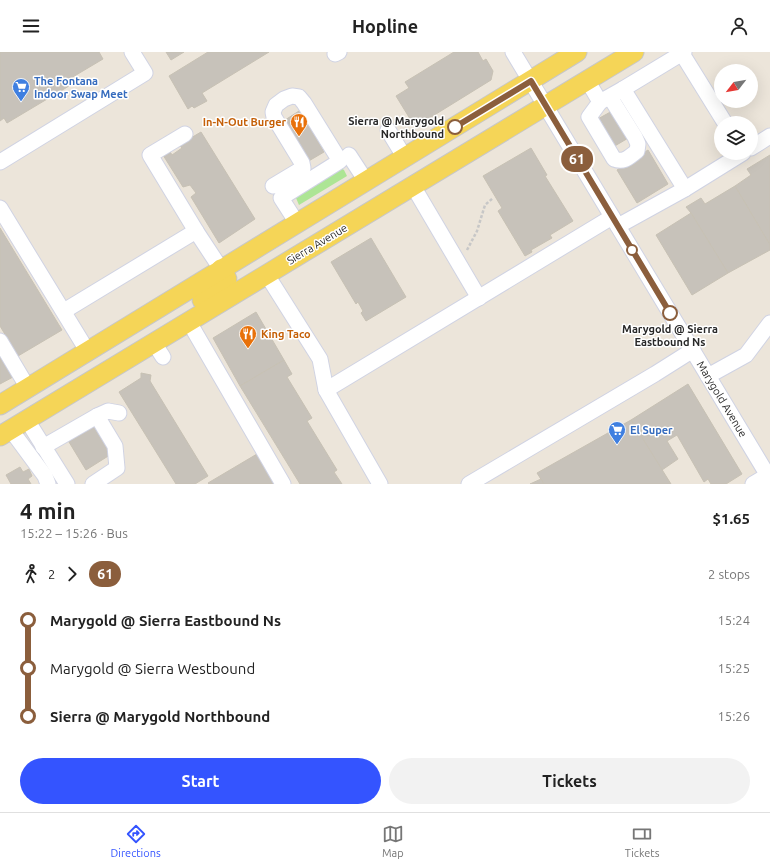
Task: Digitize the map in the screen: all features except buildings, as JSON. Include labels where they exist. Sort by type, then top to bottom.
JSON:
[{"type":"main road","points":[[0,405],[577,52]]},
{"type":"main road","name":"Sierra Avenue","points":[[12,429],[111,369],[158,350],[189,322],[634,52]]},
{"type":"main road","points":[[111,369],[138,338],[226,284],[227,279],[221,269]]},
{"type":"street","points":[[0,162],[145,73],[132,52]]},
{"type":"street","name":"Marygold Avenue","points":[[513,52],[769,477]]},
{"type":"street","points":[[587,80],[605,100],[683,52],[721,116]]},
{"type":"street","points":[[623,89],[685,189]]},
{"type":"street","points":[[292,96],[299,97],[340,161],[277,192],[303,168],[302,163],[274,118],[273,112],[276,105],[284,99],[292,96]]},
{"type":"street","points":[[388,130],[405,158]]},
{"type":"street","points":[[185,134],[150,155],[221,269]]},
{"type":"street","points":[[758,144],[770,136]]},
{"type":"street","points":[[349,154],[366,182]]},
{"type":"street","points":[[326,390],[479,298],[615,222],[685,189],[732,160]]},
{"type":"street","points":[[413,186],[479,298]]},
{"type":"street","points":[[277,192],[297,223]]},
{"type":"street","points":[[0,208],[88,352]]},
{"type":"street","points":[[64,311],[196,231]]},
{"type":"street","points":[[267,274],[320,359],[326,390],[380,484]]},
{"type":"street","points":[[189,322],[283,484]]},
{"type":"street","points":[[708,376],[746,355],[770,323]]},
{"type":"street","points":[[0,341],[28,388]]},
{"type":"street","points":[[469,484],[693,350]]},
{"type":"street","points":[[43,447],[108,411],[119,413]]},
{"type":"street","points":[[93,484],[117,468],[115,446],[97,416]]},
{"type":"street","points":[[12,429],[43,447],[66,484]]},
{"type":"street","points":[[12,429],[45,476],[48,484]]},
{"type":"street","points":[[753,484],[769,477]]},
{"type":"path","points":[[466,250],[477,231],[485,205],[493,198]]},
{"type":"green space","points":[[341,168],[347,176],[299,205],[296,196]]},
{"type":"bus line","name":"61","points":[[455,127],[531,81],[670,313]]},
{"type":"place","name":"The Fontana Indoor Swap Meet","points":[[21,102]]},
{"type":"place","name":"Sierra @ Marygold Northbound","points":[[455,127]]},
{"type":"place","name":"In-N-Out Burger","points":[[299,137]]},
{"type":"place","name":"Marygold @ Sierra Eastbound Ns","points":[[670,313]]},
{"type":"place","name":"King Taco","points":[[248,349]]},
{"type":"place","name":"El Super","points":[[617,445]]}]
